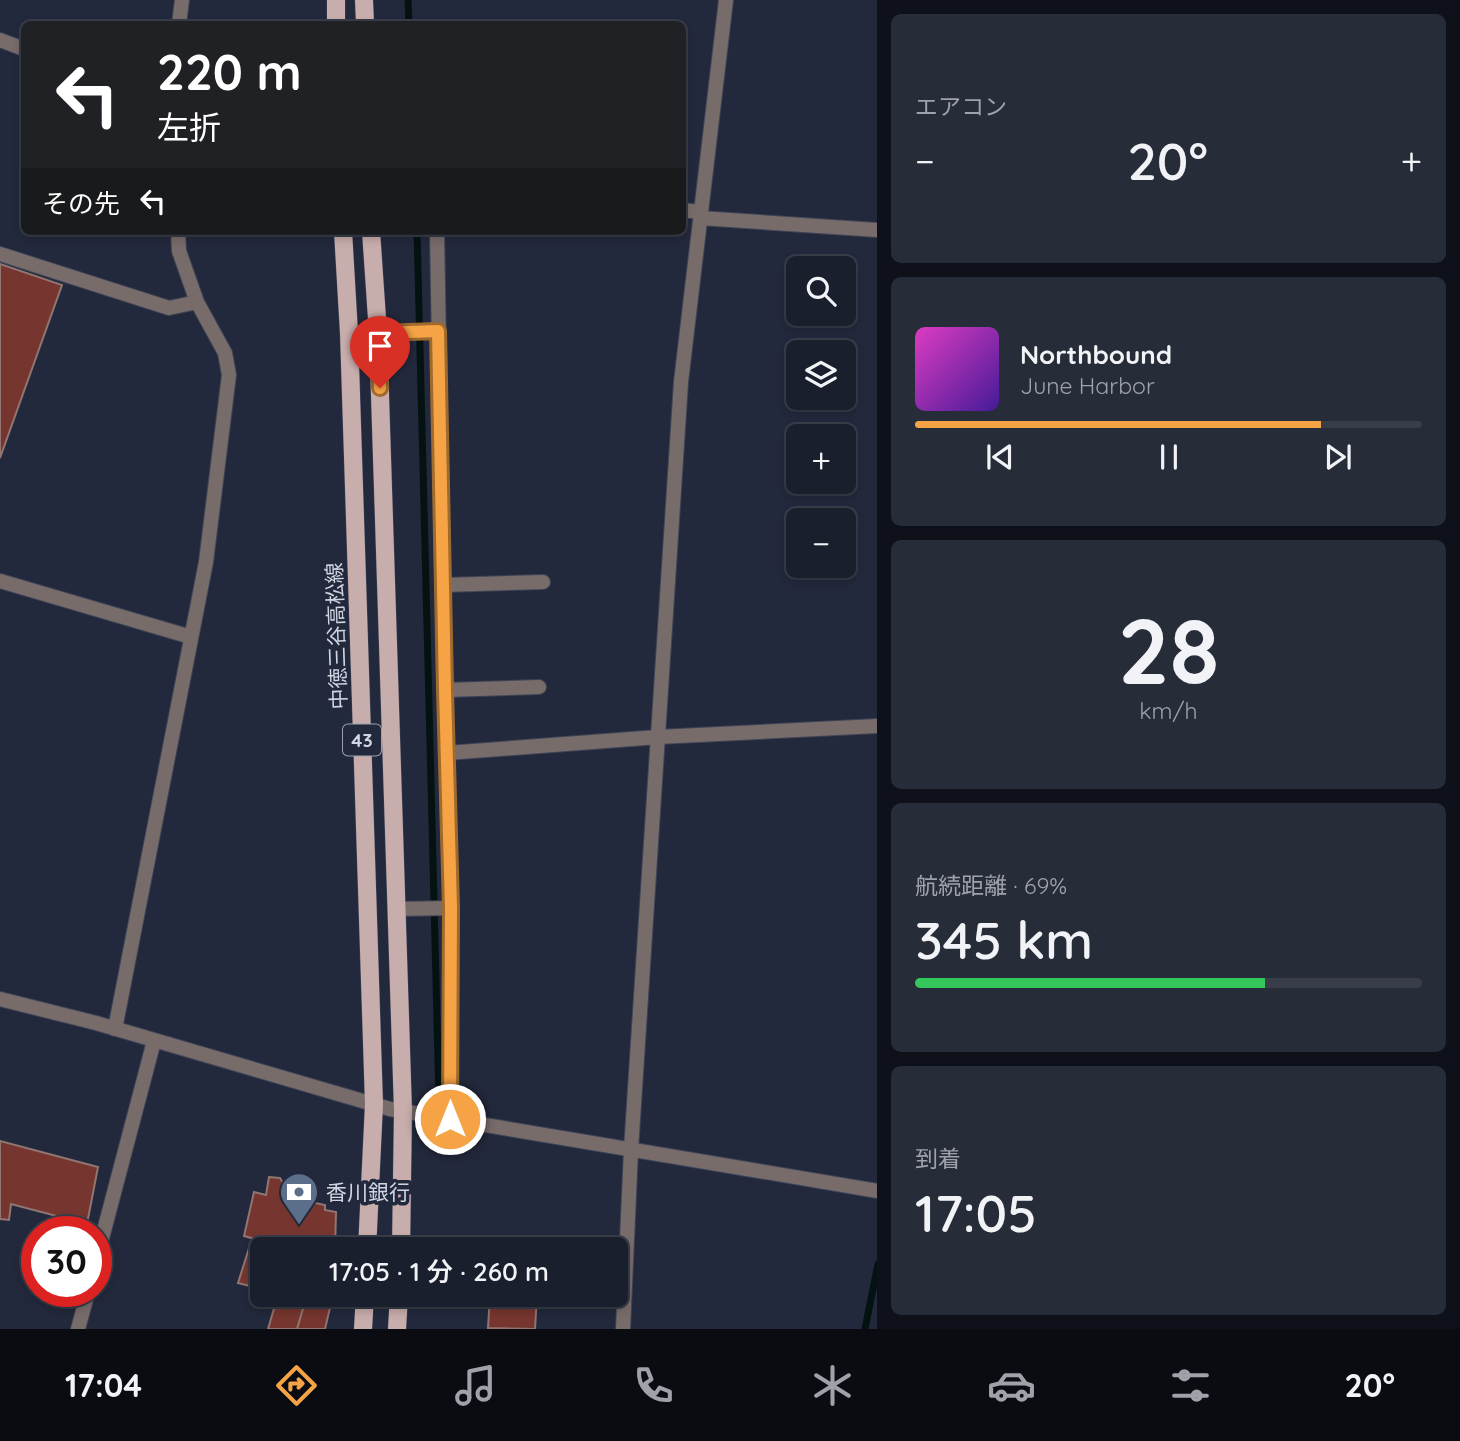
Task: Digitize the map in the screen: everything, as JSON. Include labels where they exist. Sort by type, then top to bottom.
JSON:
[{"type":"main road","points":[[336,0],[336,21]]},
{"type":"main road","points":[[364,0],[365,21]]},
{"type":"main road","name":"中徳三谷高松線","points":[[343,235],[349,333],[374,1104],[368,1237]]},
{"type":"main road","name":"43","points":[[371,235],[378,333],[403,1111],[401,1237]]},
{"type":"main road","points":[[363,1329],[364,1307]]},
{"type":"main road","points":[[397,1329],[398,1307]]},
{"type":"street","points":[[179,21],[182,0]]},
{"type":"street","points":[[623,1329],[631,1150],[681,382],[726,0]]},
{"type":"street","points":[[0,40],[21,48]]},
{"type":"street","points":[[686,211],[700,215],[877,230]]},
{"type":"street","points":[[115,1029],[206,562],[229,375],[225,352],[197,302],[178,251],[178,235]]},
{"type":"street","points":[[436,235],[451,908],[450,1119]]},
{"type":"street","points":[[0,254],[169,308],[197,302]]},
{"type":"street","points":[[378,333],[438,331]]},
{"type":"street","points":[[0,581],[191,637]]},
{"type":"street","points":[[443,584],[543,582]]},
{"type":"street","points":[[445,690],[539,687]]},
{"type":"street","points":[[447,753],[658,737],[877,726]]},
{"type":"street","points":[[396,909],[451,908]]},
{"type":"street","points":[[0,999],[403,1111],[877,1191]]},
{"type":"street","points":[[108,1216],[154,1041]]},
{"type":"street","points":[[78,1329],[84,1307]]},
{"type":"building","points":[[0,264],[62,285],[0,458]]},
{"type":"building","points":[[0,1141],[98,1167],[89,1216],[57,1216],[11,1204],[9,1220],[0,1219]]},
{"type":"building","points":[[269,1177],[280,1178],[292,1198],[325,1205],[325,1210],[336,1212],[335,1237],[244,1236],[254,1192],[266,1195]]},
{"type":"building","points":[[250,1245],[250,1286],[238,1283]]},
{"type":"building","points":[[274,1307],[303,1307],[297,1329],[268,1329]]},
{"type":"building","points":[[303,1307],[330,1307],[325,1329],[297,1329]]},
{"type":"building","points":[[489,1307],[536,1307],[535,1329],[488,1328]]},
{"type":"waterway","points":[[408,0],[409,21]]},
{"type":"waterway","points":[[417,235],[439,1099]]},
{"type":"waterway","points":[[865,1329],[877,1269]]},
{"type":"place","name":"香川銀行","points":[[299,1226]]},
{"type":"route","points":[[380,388],[378,333],[438,331],[451,908],[450,1119]]}]
